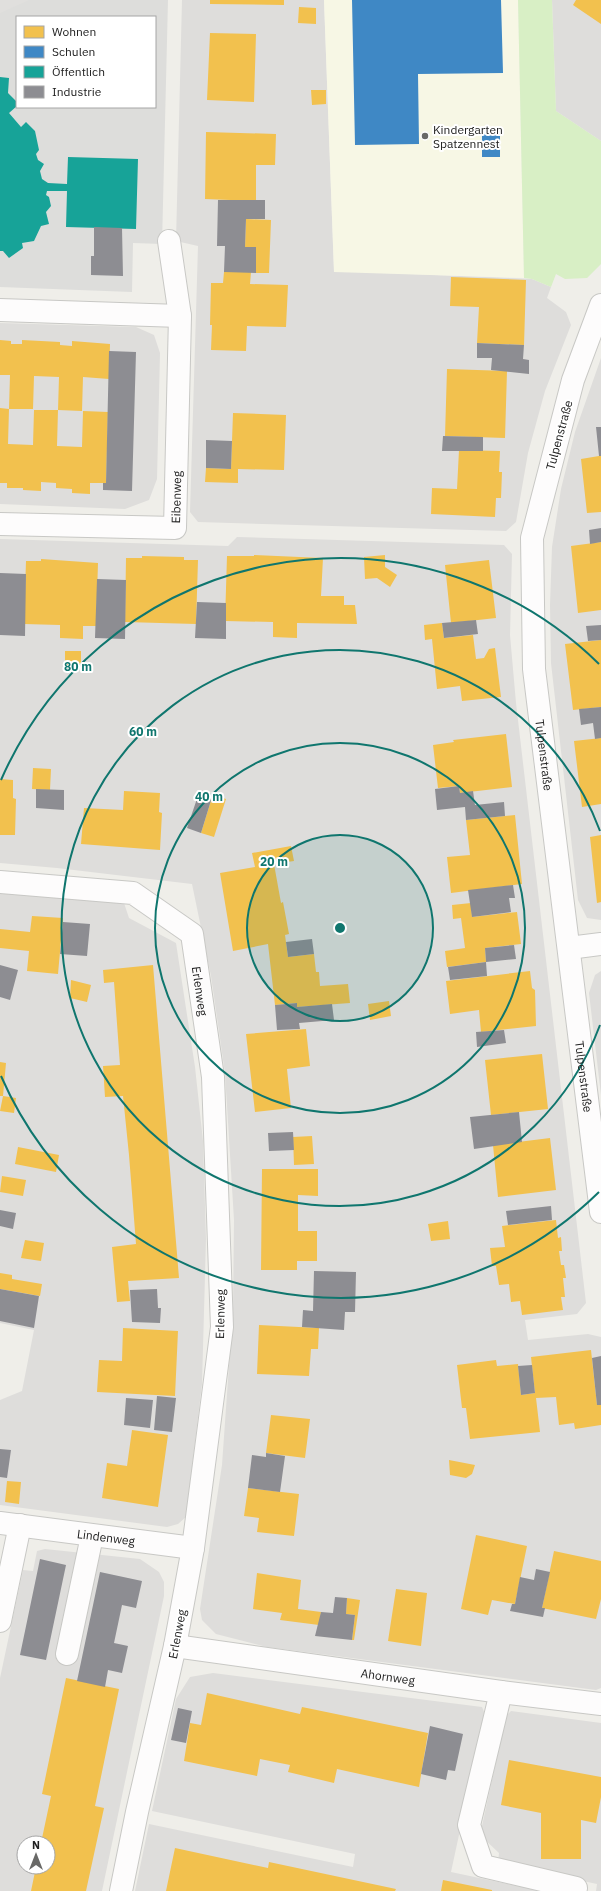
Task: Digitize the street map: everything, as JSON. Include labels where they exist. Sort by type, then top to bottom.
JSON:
[{"type":"street","name":"Eibenweg","points":[[0,524],[175,528],[180,316],[169,241]]},
{"type":"street","name":"Tulpenstraße","points":[[601,305],[573,380],[532,538],[534,669],[601,1212]]},
{"type":"street","points":[[0,310],[180,316]]},
{"type":"street","name":"Erlenweg","points":[[0,882],[133,893],[192,934],[213,1077],[222,1327],[193,1548],[175,1646],[137,1812],[121,1891]]},
{"type":"street","points":[[569,948],[601,944]]},
{"type":"street","name":"Lindenweg","points":[[0,1621],[10,1524],[92,1536],[193,1548]]},
{"type":"street","points":[[67,1654],[92,1536]]},
{"type":"street","name":"Ahornweg","points":[[175,1646],[501,1692],[601,1704]]},
{"type":"street","points":[[501,1692],[469,1825],[483,1866],[576,1888]]},
{"type":"shaded area","points":[[0,0],[168,0],[162,244],[133,243],[132,292],[0,287]]},
{"type":"shaded area","points":[[0,0],[29,0],[0,13]]},
{"type":"shaded area","points":[[182,0],[324,0],[334,271],[532,279],[551,287],[547,298],[566,312],[571,325],[545,391],[528,453],[516,522],[506,531],[198,522],[190,512],[198,246],[176,241]]},
{"type":"shaded area","name":"Kindergarten Spatzennest","points":[[324,0],[518,0],[524,278],[334,272]]},
{"type":"shaded area","points":[[552,0],[601,0],[601,141],[556,111]]},
{"type":"shaded area","points":[[0,323],[136,327],[154,335],[160,353],[157,479],[149,500],[125,509],[0,504]]},
{"type":"shaded area","points":[[601,358],[601,920],[587,918],[578,900],[551,663],[550,605],[552,547],[561,489],[575,432]]},
{"type":"shaded area","points":[[237,537],[504,545],[512,554],[510,635],[516,703],[586,1303],[577,1314],[525,1320],[528,1340],[588,1334],[601,1337],[601,1688],[596,1690],[267,1647],[216,1634],[202,1620],[200,1609],[222,1465],[233,1309],[234,1220],[225,1073],[211,976],[192,884],[57,868],[0,863],[0,539],[228,546]]},
{"type":"shaded area","points":[[0,892],[124,903],[129,918],[176,943],[195,1067],[203,1141],[206,1239],[202,1384],[186,1517],[178,1524],[167,1527],[0,1505],[0,1400],[22,1391],[34,1330],[0,1323]]},
{"type":"shaded area","points":[[601,971],[601,1095],[589,993],[595,975]]},
{"type":"shaded area","points":[[45,1549],[140,1559],[159,1572],[164,1582],[164,1596],[102,1891],[0,1891],[0,1678],[23,1570],[33,1571],[37,1551]]},
{"type":"shaded area","points":[[213,1673],[482,1707],[485,1714],[451,1872],[541,1891],[135,1891],[149,1824],[353,1867],[355,1854],[152,1811],[176,1699],[190,1677]]},
{"type":"shaded area","points":[[511,1711],[601,1723],[601,1891],[596,1891],[597,1884],[498,1863],[499,1853],[480,1835],[506,1716]]},
{"type":"green space","points":[[518,0],[552,0],[556,111],[601,141],[601,264],[587,278],[565,279],[556,274],[551,287],[532,279],[524,278]]},
{"type":"building: Wohnen","points":[[210,0],[284,0],[284,5],[210,4]]},
{"type":"building: Wohnen","points":[[576,0],[601,0],[601,24],[573,5]]},
{"type":"building: Wohnen","points":[[299,7],[316,8],[316,24],[298,23]]},
{"type":"building: Wohnen","points":[[210,33],[256,34],[254,102],[207,100]]},
{"type":"building: Wohnen","points":[[311,90],[326,90],[326,104],[312,105]]},
{"type":"building: Wohnen","points":[[206,132],[276,134],[275,165],[256,165],[256,201],[205,199]]},
{"type":"building: Wohnen","points":[[246,219],[271,220],[269,273],[256,273],[256,247],[245,247]]},
{"type":"building: Wohnen","points":[[224,272],[251,272],[250,284],[288,285],[286,327],[247,326],[246,351],[211,350],[211,283],[223,283]]},
{"type":"building: Wohnen","points":[[451,277],[526,280],[524,345],[477,343],[479,307],[450,306]]},
{"type":"building: Wohnen","points":[[0,340],[11,341],[11,344],[22,344],[22,340],[60,342],[60,345],[72,346],[72,341],[110,344],[109,379],[83,377],[82,411],[58,410],[59,377],[34,376],[33,409],[9,409],[10,375],[0,375]]},
{"type":"building: Wohnen","points":[[447,369],[507,371],[505,438],[445,436]]},
{"type":"building: Wohnen","points":[[0,408],[9,409],[8,444],[33,445],[34,410],[58,410],[57,446],[82,447],[83,411],[108,412],[106,483],[90,483],[90,494],[72,493],[72,489],[56,488],[56,483],[41,482],[41,491],[23,490],[23,488],[7,488],[7,483],[0,483]]},
{"type":"building: Wohnen","points":[[233,413],[286,415],[284,470],[238,469],[238,483],[205,482],[206,468],[231,469]]},
{"type":"building: Wohnen","points":[[459,450],[500,451],[499,472],[502,472],[501,498],[496,498],[495,517],[431,514],[432,488],[457,489]]},
{"type":"building: Wohnen","points":[[601,456],[601,512],[587,513],[581,459]]},
{"type":"building: Wohnen","points":[[601,542],[601,610],[578,613],[571,546]]},
{"type":"building: Wohnen","points":[[254,555],[323,558],[321,596],[344,596],[344,605],[355,605],[357,624],[297,623],[297,638],[273,637],[273,622],[225,621],[227,556]]},
{"type":"building: Wohnen","points":[[385,555],[385,567],[397,575],[390,587],[377,578],[365,579],[364,557]]},
{"type":"building: Wohnen","points":[[142,556],[184,557],[184,560],[198,560],[196,624],[125,622],[126,558],[142,558]]},
{"type":"building: Wohnen","points":[[41,559],[98,563],[96,626],[83,626],[83,639],[60,638],[60,625],[24,624],[26,561],[41,561]]},
{"type":"building: Wohnen","points":[[489,560],[496,618],[451,623],[445,565]]},
{"type":"building: Wohnen","points":[[442,623],[444,638],[473,635],[476,659],[484,658],[489,649],[495,648],[501,697],[462,701],[460,686],[437,689],[432,639],[425,640],[424,625]]},
{"type":"building: Wohnen","points":[[601,640],[601,707],[573,710],[565,644]]},
{"type":"building: Wohnen","points":[[65,651],[81,651],[81,667],[65,667]]},
{"type":"building: Wohnen","points":[[506,734],[512,787],[460,793],[459,786],[438,788],[433,745],[454,742],[453,740]]},
{"type":"building: Wohnen","points":[[601,738],[601,804],[582,807],[574,741]]},
{"type":"building: Wohnen","points":[[33,768],[51,769],[50,790],[32,789]]},
{"type":"building: Wohnen","points":[[0,779],[13,780],[13,798],[16,799],[15,835],[0,835]]},
{"type":"building: Wohnen","points":[[124,791],[160,793],[159,812],[162,813],[160,850],[81,844],[84,808],[123,810]]},
{"type":"building: Wohnen","points":[[213,794],[226,799],[214,837],[201,833]]},
{"type":"building: Wohnen","points":[[515,815],[522,884],[451,893],[447,857],[470,855],[466,820]]},
{"type":"building: Wohnen","points":[[601,835],[601,902],[597,903],[590,837]]},
{"type":"building: Wohnen","points":[[291,846],[294,861],[274,864],[281,903],[283,902],[289,934],[285,935],[288,957],[314,954],[316,972],[319,972],[320,986],[348,984],[350,1003],[297,1007],[297,1003],[275,1005],[268,944],[233,951],[220,873],[255,867],[252,853]]},
{"type":"building: Wohnen","points":[[471,903],[472,917],[517,912],[521,944],[485,948],[486,962],[447,967],[445,951],[465,948],[461,918],[453,919],[452,905]]},
{"type":"building: Wohnen","points":[[32,916],[63,918],[58,974],[27,971],[29,951],[0,948],[0,929],[30,932]]},
{"type":"building: Wohnen","points":[[153,965],[179,1278],[128,1281],[130,1301],[117,1302],[112,1247],[136,1244],[123,1096],[105,1097],[103,1066],[120,1065],[114,982],[104,983],[103,970]]},
{"type":"building: Wohnen","points":[[530,971],[532,988],[535,990],[536,1026],[481,1032],[479,1010],[450,1014],[446,981]]},
{"type":"building: Wohnen","points":[[71,980],[91,985],[87,1002],[70,998]]},
{"type":"building: Wohnen","points":[[389,1001],[391,1016],[370,1020],[368,1004]]},
{"type":"building: Wohnen","points":[[306,1029],[310,1066],[287,1069],[291,1108],[255,1112],[246,1034]]},
{"type":"building: Wohnen","points":[[542,1054],[548,1109],[491,1115],[485,1060]]},
{"type":"building: Wohnen","points":[[0,1062],[6,1063],[3,1096],[0,1096]]},
{"type":"building: Wohnen","points":[[3,1096],[16,1098],[14,1113],[0,1111]]},
{"type":"building: Wohnen","points":[[312,1136],[314,1164],[294,1165],[293,1137]]},
{"type":"building: Wohnen","points":[[550,1138],[556,1190],[498,1197],[493,1145]]},
{"type":"building: Wohnen","points":[[18,1147],[59,1155],[56,1172],[15,1164]]},
{"type":"building: Wohnen","points":[[262,1169],[318,1169],[318,1196],[298,1195],[298,1231],[317,1231],[317,1261],[297,1261],[297,1270],[261,1270]]},
{"type":"building: Wohnen","points":[[2,1176],[26,1180],[23,1196],[0,1192]]},
{"type":"building: Wohnen","points":[[556,1220],[558,1238],[561,1237],[562,1251],[559,1251],[561,1265],[564,1265],[566,1278],[563,1278],[565,1297],[561,1297],[563,1310],[522,1315],[520,1301],[511,1302],[509,1284],[499,1285],[496,1266],[492,1266],[490,1248],[505,1247],[502,1226]]},
{"type":"building: Wohnen","points":[[448,1221],[450,1239],[431,1241],[428,1224]]},
{"type":"building: Wohnen","points":[[25,1240],[44,1243],[41,1261],[21,1258]]},
{"type":"building: Wohnen","points":[[0,1273],[12,1275],[12,1279],[42,1284],[40,1296],[0,1289]]},
{"type":"building: Wohnen","points":[[259,1325],[319,1328],[318,1349],[311,1349],[309,1376],[257,1374]]},
{"type":"building: Wohnen","points":[[123,1328],[178,1331],[175,1396],[97,1392],[99,1360],[122,1361]]},
{"type":"building: Wohnen","points":[[591,1350],[597,1405],[601,1405],[601,1425],[575,1429],[574,1423],[559,1425],[556,1397],[536,1398],[540,1432],[470,1439],[466,1408],[462,1408],[457,1365],[496,1360],[497,1366],[518,1364],[521,1395],[535,1393],[531,1357]]},
{"type":"building: Wohnen","points":[[271,1415],[310,1419],[305,1458],[266,1453]]},
{"type":"building: Wohnen","points":[[132,1430],[168,1435],[158,1507],[102,1498],[107,1463],[127,1466]]},
{"type":"building: Wohnen","points":[[449,1460],[475,1465],[472,1474],[466,1478],[450,1475]]},
{"type":"building: Wohnen","points":[[7,1481],[21,1482],[19,1504],[5,1502]]},
{"type":"building: Wohnen","points":[[248,1488],[299,1494],[294,1536],[257,1532],[259,1518],[244,1516]]},
{"type":"building: Wohnen","points":[[476,1535],[527,1546],[515,1604],[492,1600],[488,1615],[461,1609]]},
{"type":"building: Wohnen","points":[[554,1551],[601,1561],[601,1599],[596,1619],[542,1608]]},
{"type":"building: Wohnen","points":[[257,1573],[301,1580],[298,1609],[321,1612],[319,1625],[280,1620],[282,1613],[253,1609]]},
{"type":"building: Wohnen","points":[[396,1589],[427,1593],[421,1646],[388,1641]]},
{"type":"building: Wohnen","points":[[347,1598],[360,1600],[354,1640],[352,1640],[355,1615],[346,1614]]},
{"type":"building: Wohnen","points":[[66,1678],[119,1689],[95,1806],[104,1808],[86,1891],[31,1891],[34,1875],[56,1875],[56,1835],[43,1835],[51,1796],[42,1794]]},
{"type":"building: Wohnen","points":[[207,1693],[300,1714],[302,1707],[428,1733],[419,1787],[337,1769],[334,1783],[288,1772],[290,1765],[260,1759],[257,1776],[184,1761],[190,1723],[201,1725]]},
{"type":"building: Wohnen","points":[[509,1760],[601,1777],[601,1797],[596,1823],[581,1820],[581,1859],[541,1859],[541,1813],[501,1805]]},
{"type":"building: Wohnen","points":[[175,1848],[268,1868],[269,1862],[396,1889],[395,1891],[166,1891]]},
{"type":"building: Wohnen","points":[[443,1880],[492,1890],[492,1891],[441,1891]]},
{"type":"building: Schulen","points":[[352,0],[501,0],[503,73],[418,74],[419,144],[355,145]]},
{"type":"building: Schulen","points":[[482,134],[500,134],[500,157],[482,157]]},
{"type":"building: Öffentlich","points":[[0,77],[9,78],[8,93],[16,101],[16,107],[9,113],[21,127],[26,122],[35,131],[39,150],[36,154],[38,160],[44,164],[40,171],[42,179],[48,183],[67,184],[68,157],[138,159],[136,229],[66,227],[67,191],[47,191],[46,195],[49,197],[51,206],[46,212],[49,224],[41,226],[34,241],[22,243],[23,248],[9,258],[3,251],[0,251]]},
{"type":"building: Industrie","points":[[218,200],[265,200],[265,219],[246,219],[245,247],[256,247],[256,273],[224,272],[225,246],[217,246]]},
{"type":"building: Industrie","points":[[94,227],[122,228],[123,276],[91,275],[91,256],[94,256]]},
{"type":"building: Industrie","points":[[477,343],[524,345],[523,359],[529,360],[529,374],[491,370],[492,358],[477,358]]},
{"type":"building: Industrie","points":[[109,351],[136,352],[132,491],[103,490],[103,483],[106,483]]},
{"type":"building: Industrie","points":[[596,427],[601,427],[601,456],[599,456]]},
{"type":"building: Industrie","points":[[443,436],[483,437],[483,451],[442,451]]},
{"type":"building: Industrie","points":[[206,440],[232,441],[231,469],[206,468]]},
{"type":"building: Industrie","points":[[601,528],[601,542],[590,544],[589,530]]},
{"type":"building: Industrie","points":[[0,573],[26,574],[25,636],[0,635]]},
{"type":"building: Industrie","points":[[97,579],[126,580],[125,639],[95,638]]},
{"type":"building: Industrie","points":[[197,602],[226,603],[226,639],[195,638]]},
{"type":"building: Industrie","points":[[476,620],[478,634],[444,638],[442,623]]},
{"type":"building: Industrie","points":[[601,625],[601,640],[588,641],[586,626]]},
{"type":"building: Industrie","points":[[601,707],[601,738],[595,739],[593,723],[581,725],[579,709]]},
{"type":"building: Industrie","points":[[459,786],[460,793],[473,791],[475,805],[504,802],[505,816],[466,820],[465,807],[437,810],[435,789]]},
{"type":"building: Industrie","points":[[36,789],[64,790],[64,810],[36,808]]},
{"type":"building: Industrie","points":[[200,790],[213,794],[201,833],[187,828]]},
{"type":"building: Industrie","points":[[513,885],[515,898],[509,898],[511,912],[472,917],[468,890]]},
{"type":"building: Industrie","points":[[63,922],[90,924],[87,956],[60,954]]},
{"type":"building: Industrie","points":[[312,939],[314,954],[288,957],[286,942]]},
{"type":"building: Industrie","points":[[514,945],[516,959],[486,962],[485,948]]},
{"type":"building: Industrie","points":[[486,962],[487,976],[450,980],[448,967]]},
{"type":"building: Industrie","points":[[0,965],[18,970],[10,1000],[0,997]]},
{"type":"building: Industrie","points":[[297,1003],[297,1007],[332,1004],[334,1020],[299,1023],[300,1029],[277,1030],[275,1005]]},
{"type":"building: Industrie","points":[[504,1030],[506,1043],[477,1047],[476,1032]]},
{"type":"building: Industrie","points":[[519,1112],[522,1142],[474,1149],[470,1117]]},
{"type":"building: Industrie","points":[[293,1132],[294,1150],[269,1151],[268,1133]]},
{"type":"building: Industrie","points":[[551,1206],[552,1220],[508,1225],[506,1211]]},
{"type":"building: Industrie","points":[[0,1210],[16,1213],[13,1229],[0,1226]]},
{"type":"building: Industrie","points":[[314,1271],[356,1272],[355,1312],[345,1312],[344,1330],[302,1327],[303,1310],[313,1311]]},
{"type":"building: Industrie","points":[[0,1289],[39,1296],[34,1328],[0,1321]]},
{"type":"building: Industrie","points":[[157,1289],[158,1308],[161,1308],[160,1323],[132,1322],[130,1290]]},
{"type":"building: Industrie","points":[[601,1356],[601,1405],[597,1405],[592,1358]]},
{"type":"building: Industrie","points":[[532,1365],[535,1393],[521,1395],[518,1366]]},
{"type":"building: Industrie","points":[[157,1396],[176,1398],[172,1432],[154,1430]]},
{"type":"building: Industrie","points":[[126,1398],[153,1400],[150,1428],[124,1425]]},
{"type":"building: Industrie","points":[[0,1449],[11,1450],[7,1478],[0,1477]]},
{"type":"building: Industrie","points":[[266,1453],[285,1456],[280,1492],[248,1488],[252,1455],[266,1457]]},
{"type":"building: Industrie","points":[[40,1559],[66,1565],[46,1660],[20,1655]]},
{"type":"building: Industrie","points":[[536,1569],[550,1572],[542,1608],[545,1608],[543,1617],[510,1611],[512,1604],[515,1604],[520,1577],[534,1580]]},
{"type":"building: Industrie","points":[[100,1572],[142,1581],[136,1608],[122,1605],[114,1643],[128,1646],[122,1673],[108,1670],[105,1687],[77,1681]]},
{"type":"building: Industrie","points":[[335,1597],[347,1598],[346,1614],[355,1615],[352,1640],[315,1636],[321,1612],[333,1613]]},
{"type":"building: Industrie","points":[[178,1708],[192,1711],[186,1743],[171,1740]]},
{"type":"building: Industrie","points":[[430,1726],[463,1734],[455,1771],[448,1770],[446,1780],[421,1774]]},
{"type":"place","name":"Kindergarten Spatzennest","points":[[425,136]]}]
